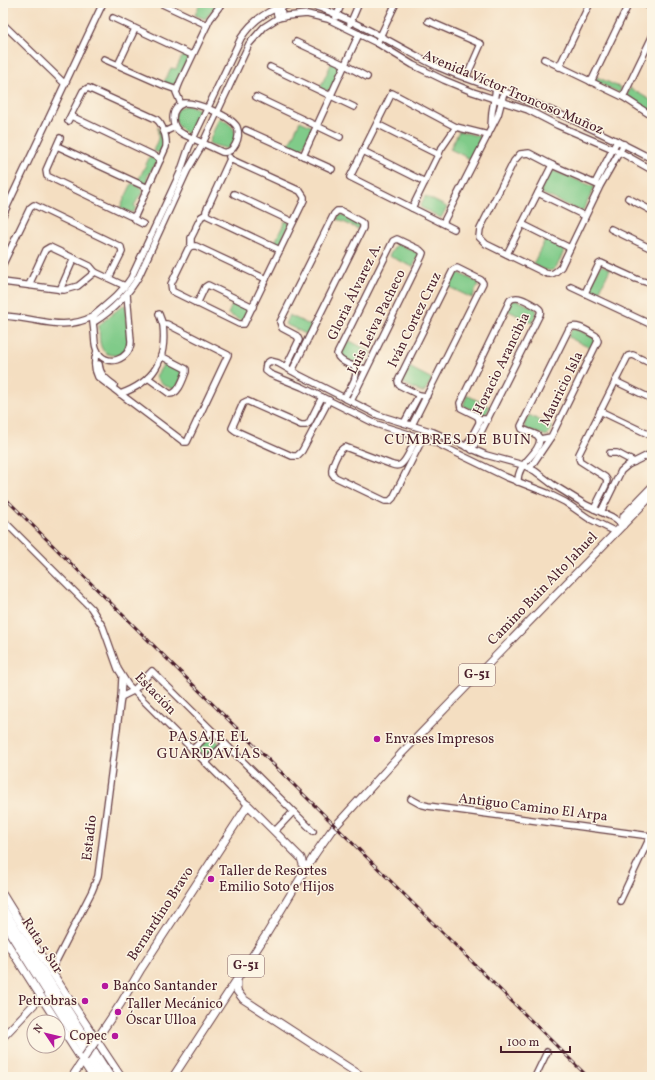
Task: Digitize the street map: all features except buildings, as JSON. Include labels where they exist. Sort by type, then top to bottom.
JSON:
[{"type":"highway","name":"Ruta 5 Sur","points":[[3,909],[110,1077]]},
{"type":"highway","name":"Ruta 5 Sur","points":[[3,921],[101,1077]]},
{"type":"main road","name":"Camino Buin Alto Jahuel","points":[[623,525],[624,516],[652,487]]},
{"type":"main road","name":"Camino Buin Alto Jahuel","points":[[315,854],[334,828],[385,770],[652,495]]},
{"type":"main road","name":"Estación","points":[[248,805],[297,852],[303,861],[305,870]]},
{"type":"main road","name":"Bernardino Bravo","points":[[73,1076],[248,805]]},
{"type":"main road","points":[[297,852],[306,856],[315,854]]},
{"type":"main road","name":"G-51","points":[[173,1077],[274,924],[315,854]]},
{"type":"main road","points":[[3,896],[96,1041],[121,1077]]},
{"type":"main road","points":[[3,937],[52,1014]]},
{"type":"main road","points":[[237,980],[237,991],[243,999],[363,1077]]},
{"type":"main road","points":[[3,1037],[41,997]]},
{"type":"main road","points":[[66,1034],[84,1060],[92,1077]]},
{"type":"main road","points":[[73,1076],[83,1074],[92,1077]]},
{"type":"street","points":[[3,214],[103,3]]},
{"type":"street","points":[[160,3],[207,25]]},
{"type":"street","points":[[180,104],[177,98],[177,90],[207,25],[222,3]]},
{"type":"street","points":[[334,22],[342,3]]},
{"type":"street","points":[[348,28],[359,3]]},
{"type":"street","points":[[377,43],[396,3]]},
{"type":"street","points":[[559,66],[590,3]]},
{"type":"street","points":[[591,82],[629,3]]},
{"type":"street","points":[[643,3],[652,8]]},
{"type":"street","points":[[297,4],[296,9],[298,14]]},
{"type":"street","name":"Avenida Víctor Troncoso Muñoz","points":[[94,319],[110,311],[127,294],[134,283],[139,267],[180,173],[186,154],[245,32],[257,19],[277,5],[297,4],[312,6],[337,15],[381,36],[410,53],[466,78],[540,106],[624,144],[652,159]]},
{"type":"street","points":[[277,5],[281,18]]},
{"type":"street","name":"Avenida Víctor Troncoso Muñoz","points":[[94,319],[112,302],[139,267],[217,113],[250,44],[264,27],[281,18],[298,14],[317,16],[334,22],[377,43],[434,76],[469,91],[528,110],[557,125],[613,148],[652,170]]},
{"type":"street","points":[[113,18],[192,55]]},
{"type":"street","points":[[428,21],[481,44],[466,78]]},
{"type":"street","points":[[3,24],[65,84]]},
{"type":"street","points":[[118,65],[135,29]]},
{"type":"street","points":[[303,156],[359,34]]},
{"type":"street","points":[[623,97],[652,37]]},
{"type":"street","points":[[296,42],[368,77]]},
{"type":"street","points":[[104,59],[177,90]]},
{"type":"street","points":[[544,59],[623,97],[652,116]]},
{"type":"street","points":[[270,67],[354,107]]},
{"type":"street","points":[[133,217],[136,214],[161,158],[166,144],[164,132],[160,123],[156,119],[88,88],[84,90],[70,119],[161,158]]},
{"type":"street","points":[[490,129],[496,90]]},
{"type":"street","points":[[443,223],[498,115],[504,92]]},
{"type":"street","points":[[454,229],[350,177],[392,93],[456,127],[488,135]]},
{"type":"street","points":[[256,97],[340,137]]},
{"type":"street","points":[[189,103],[207,109],[229,118],[237,129],[237,139],[234,147],[228,152],[222,152],[180,132],[173,121],[175,110],[180,104],[189,103]]},
{"type":"street","points":[[377,124],[439,155]]},
{"type":"street","points":[[164,132],[176,127]]},
{"type":"street","points":[[412,208],[439,155],[456,127]]},
{"type":"street","points":[[246,130],[332,169]]},
{"type":"street","points":[[60,138],[45,173],[48,177],[133,217],[136,221],[143,224]]},
{"type":"street","points":[[598,185],[552,165],[532,154],[523,153],[518,155],[480,229],[479,238],[486,244],[545,273],[554,274],[561,267],[570,248],[585,216],[617,141]]},
{"type":"street","points":[[598,185],[624,144]]},
{"type":"street","points":[[57,146],[148,188]]},
{"type":"street","points":[[363,151],[425,182]]},
{"type":"street","points":[[228,152],[230,159],[206,214],[201,217],[195,229],[190,240],[191,246],[188,249],[170,287],[173,292],[241,324],[246,322],[304,200],[304,195],[302,192],[230,159]]},
{"type":"street","points":[[508,254],[552,165]]},
{"type":"street","points":[[538,193],[585,216]]},
{"type":"street","points":[[234,194],[293,222]]},
{"type":"street","points":[[628,198],[652,211]]},
{"type":"street","points":[[3,264],[30,208],[34,206],[121,247],[122,252],[109,278]]},
{"type":"street","points":[[292,371],[309,338],[363,226],[360,221],[341,211],[337,211],[334,214],[280,323],[282,328],[297,337],[309,338]]},
{"type":"street","points":[[206,214],[280,250]]},
{"type":"street","points":[[522,224],[570,248]]},
{"type":"street","points":[[611,229],[652,249]]},
{"type":"street","name":"Luis Leiva Pacheco","points":[[351,401],[423,253],[420,250],[396,239]]},
{"type":"street","name":"Gloria Álvarez A.","points":[[353,366],[340,360],[338,353],[393,241],[396,239]]},
{"type":"street","points":[[191,246],[196,246],[266,279]]},
{"type":"street","points":[[29,285],[46,248],[51,247],[90,266],[95,272],[125,286]]},
{"type":"street","points":[[60,290],[74,258]]},
{"type":"street","points":[[585,293],[599,264],[601,263],[636,279],[652,284]]},
{"type":"street","name":"Iván Cortez Cruz","points":[[419,395],[398,383],[398,380],[455,268],[483,282],[427,396]]},
{"type":"street","points":[[3,282],[60,290],[78,286],[95,272]]},
{"type":"street","points":[[197,304],[205,287],[208,285],[253,307]]},
{"type":"street","points":[[571,287],[652,326]]},
{"type":"street","points":[[3,316],[59,324],[76,323],[94,319],[99,353],[107,360],[117,360],[125,356],[130,348],[127,294]]},
{"type":"street","name":"Horacio Arancibia","points":[[466,447],[479,423],[479,419],[477,416],[461,408],[460,403],[510,300],[517,297],[537,306],[540,310],[540,314],[472,450]]},
{"type":"street","points":[[122,393],[135,388],[148,378],[156,369],[163,348],[163,324],[159,314]]},
{"type":"street","points":[[99,353],[95,359],[96,373],[98,377],[122,393],[184,442],[187,442],[228,355],[167,324],[163,324]]},
{"type":"street","name":"Mauricio Isla","points":[[523,465],[538,445],[540,439],[537,435],[521,428],[521,424],[569,329],[572,326],[576,326],[595,335],[598,339],[597,343],[551,437],[530,468]]},
{"type":"street","points":[[286,367],[298,343],[297,337]]},
{"type":"street","points":[[617,478],[605,477],[582,462],[579,458],[579,454],[625,360],[629,355],[635,355],[652,364]]},
{"type":"street","points":[[148,378],[170,394],[177,392],[186,369],[161,356]]},
{"type":"street","points":[[616,532],[584,515],[556,497],[518,482],[431,441],[366,419],[302,387],[270,374],[266,372],[264,368],[266,363],[272,360],[306,379],[386,418],[433,432],[490,457],[530,468],[552,484],[592,508],[612,517],[623,525]]},
{"type":"street","points":[[353,366],[366,369]]},
{"type":"street","name":"Luis Leiva Pacheco","points":[[344,398],[357,373],[356,368],[353,366]]},
{"type":"street","points":[[302,387],[306,379]]},
{"type":"street","points":[[615,381],[652,399]]},
{"type":"street","points":[[404,423],[419,395],[427,396],[412,425]]},
{"type":"street","points":[[306,425],[322,397]]},
{"type":"street","points":[[314,428],[246,401],[243,403],[233,425],[233,429],[236,431],[295,457],[302,451],[314,428],[328,400]]},
{"type":"street","points":[[366,419],[370,411]]},
{"type":"street","points":[[600,411],[652,436]]},
{"type":"street","points":[[479,419],[488,419]]},
{"type":"street","points":[[306,425],[310,435]]},
{"type":"street","points":[[431,441],[433,432]]},
{"type":"street","points":[[420,437],[406,472],[390,502],[385,501],[332,474],[332,469],[340,450],[344,448],[395,466],[400,465],[404,461],[420,437]]},
{"type":"street","points":[[540,439],[551,437]]},
{"type":"street","points":[[610,454],[616,453],[634,462]]},
{"type":"street","points":[[600,512],[617,478],[625,467],[652,453]]},
{"type":"street","points":[[400,465],[406,472]]},
{"type":"street","points":[[518,482],[518,474],[523,465]]},
{"type":"street","points":[[584,515],[592,508],[606,485],[607,480],[605,477]]},
{"type":"street","name":"Estación","points":[[3,520],[91,608],[103,627],[122,678],[133,691],[248,805]]},
{"type":"street","points":[[121,697],[133,691],[152,671],[313,831]]},
{"type":"street","name":"Estadio","points":[[51,971],[96,881],[121,697],[122,678]]},
{"type":"street","points":[[192,750],[212,731]]},
{"type":"street","points":[[205,763],[225,744]]},
{"type":"street","name":"Antiguo Camino El Arpa","points":[[411,799],[428,806],[651,834]]},
{"type":"street","points":[[275,831],[293,812]]},
{"type":"street","points":[[620,901],[651,834]]},
{"type":"street","points":[[535,1077],[547,1052]]},
{"type":"green space","points":[[200,3],[218,3],[205,19],[195,15]]},
{"type":"green space","points":[[183,54],[189,58],[176,84],[171,85],[164,82],[171,68],[176,69]]},
{"type":"green space","points":[[332,62],[340,66],[340,68],[333,84],[327,91],[320,88]]},
{"type":"green space","points":[[597,77],[621,88],[620,93],[595,81]]},
{"type":"green space","points":[[630,88],[652,101],[652,109],[650,112],[627,95]]},
{"type":"green space","points":[[189,105],[201,110],[201,113],[194,129],[189,135],[179,127],[175,118],[178,109]]},
{"type":"green space","points":[[219,118],[229,124],[234,130],[235,139],[228,149],[210,144],[209,142]]},
{"type":"green space","points":[[300,121],[313,128],[303,147],[299,151],[288,146]]},
{"type":"green space","points":[[158,127],[164,144],[160,153],[153,151],[158,139]]},
{"type":"green space","points":[[459,131],[482,137],[470,159],[450,149]]},
{"type":"green space","points":[[150,156],[157,162],[147,177],[148,183],[145,184],[138,181]]},
{"type":"green space","points":[[551,170],[595,187],[582,212],[539,192]]},
{"type":"green space","points":[[132,183],[141,188],[143,192],[134,206],[136,207],[133,213],[120,208]]},
{"type":"green space","points":[[425,196],[447,207],[441,218],[420,207]]},
{"type":"green space","points":[[340,214],[361,224],[358,229],[337,219]]},
{"type":"green space","points":[[285,221],[290,223],[280,245],[275,242]]},
{"type":"green space","points":[[545,240],[565,249],[557,266],[551,271],[533,264]]},
{"type":"green space","points":[[397,243],[418,253],[413,267],[389,256]]},
{"type":"green space","points":[[601,265],[610,269],[597,296],[591,295],[588,290]]},
{"type":"green space","points":[[457,272],[479,283],[472,298],[449,287]]},
{"type":"green space","points":[[234,300],[250,308],[245,320],[242,321],[228,314]]},
{"type":"green space","points":[[517,300],[536,309],[537,312],[532,323],[507,310],[512,301]]},
{"type":"green space","points":[[124,305],[126,306],[128,342],[125,351],[119,355],[112,355],[103,351],[101,347],[99,325]]},
{"type":"green space","points":[[289,315],[312,326],[308,335],[285,324]]},
{"type":"green space","points":[[572,329],[576,329],[595,338],[592,349],[568,337]]},
{"type":"green space","points":[[348,340],[371,352],[364,366],[362,367],[341,356]]},
{"type":"green space","points":[[168,361],[184,369],[176,389],[164,385],[156,376],[165,362]]},
{"type":"green space","points":[[409,367],[432,379],[424,392],[403,383],[402,379]]},
{"type":"green space","points":[[467,395],[490,407],[486,414],[483,415],[464,406]]},
{"type":"green space","points":[[529,415],[552,427],[547,436],[526,429],[524,424]]},
{"type":"green space","points":[[211,735],[220,744],[205,758],[197,749]]},
{"type":"railway","points":[[3,496],[588,1077]]},
{"type":"place","name":"Envases Impresos","points":[[377,739]]},
{"type":"place","name":"Taller de Resortes Emilio Soto e Hijos","points":[[211,879]]},
{"type":"place","name":"Banco Santander","points":[[105,986]]},
{"type":"place","name":"Petrobras","points":[[85,1001]]},
{"type":"place","name":"Taller Mecánico Óscar Ulloa","points":[[118,1012]]},
{"type":"place","name":"Copec","points":[[115,1036]]},
{"type":"district","name":"CUMBRES DE BUIN","points":[[458,440]]},
{"type":"district","name":"PASAJE EL GUARDAVÍAS","points":[[209,746]]}]
